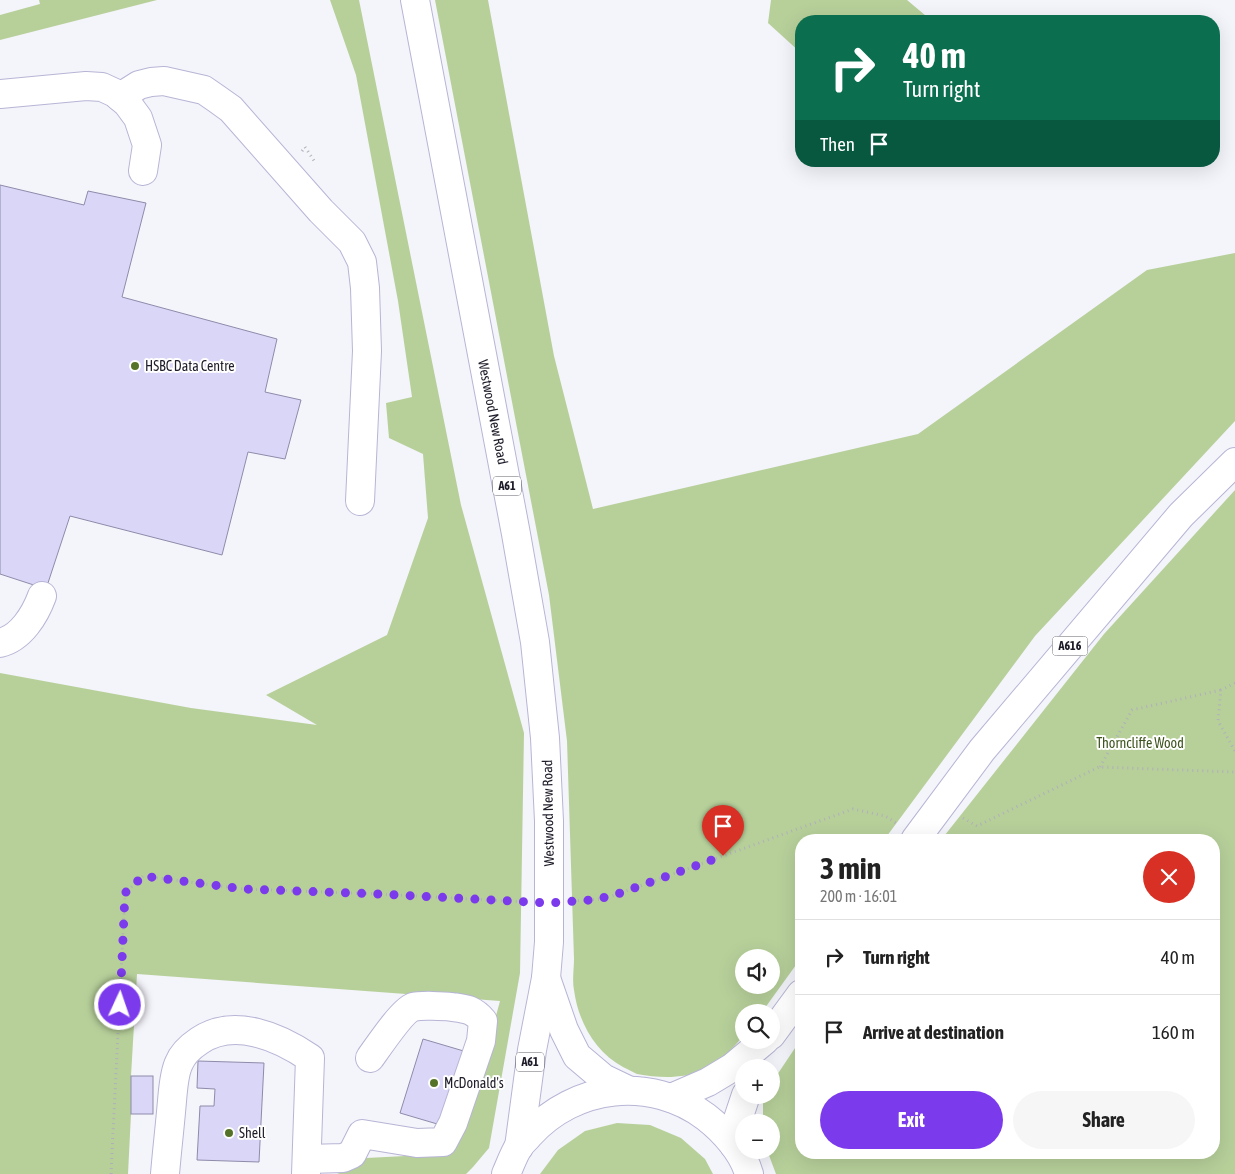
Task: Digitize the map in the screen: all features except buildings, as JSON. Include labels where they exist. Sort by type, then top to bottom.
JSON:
[{"type":"main road","name":"Westwood New Road","points":[[415,0],[516,534],[535,642],[545,738],[549,821],[549,942],[546,978],[532,1050],[519,1147]]},
{"type":"main road","points":[[120,97],[139,85],[151,82],[164,82],[204,90],[231,109],[321,211],[352,242],[362,262],[365,288],[367,351],[360,501]]},
{"type":"main road","points":[[0,94],[86,86],[102,87],[115,93],[128,103],[138,118],[147,145],[143,171]]},
{"type":"main road","name":"A616","points":[[920,834],[982,750],[1174,523],[1235,462]]},
{"type":"main road","points":[[0,643],[7,642],[23,628],[37,609],[42,596]]},
{"type":"main road","name":"Westwood New Road","points":[[546,978],[564,1030],[577,1056],[603,1078],[628,1090]]},
{"type":"main road","points":[[780,1023],[795,1002]]},
{"type":"main road","points":[[165,1174],[178,1064],[189,1048],[208,1035],[225,1030],[249,1031],[270,1037],[293,1047],[310,1058],[307,1167],[352,1154],[362,1134],[417,1143],[443,1142],[453,1123],[481,1041],[483,1021],[478,1014],[470,1010],[443,1006],[412,1007],[400,1018],[370,1058]]},
{"type":"main road","points":[[671,1098],[708,1082],[755,1049]]},
{"type":"main road","points":[[506,1174],[519,1147],[540,1123],[567,1105],[597,1094],[628,1090],[650,1092],[671,1098],[695,1109],[717,1125],[734,1145],[749,1174]]},
{"type":"main road","points":[[734,1145],[737,1122],[743,1104]]},
{"type":"path","points":[[1100,767],[1132,710],[1221,690],[1235,682]]},
{"type":"path","points":[[1221,690],[1218,721],[1235,751]]},
{"type":"path","points":[[977,826],[1100,767],[1235,772]]},
{"type":"path","points":[[111,1174],[125,893],[143,876],[244,889],[549,903],[590,900],[612,896],[853,809],[885,816],[911,834]]},
{"type":"green space","points":[[39,0],[157,0],[0,40],[0,15],[40,4]]},
{"type":"green space","points":[[330,0],[359,0],[461,505],[524,733],[520,973],[489,1148],[466,1174],[337,1174],[357,1166],[366,1158],[425,1155],[476,1090],[500,1001],[137,974],[128,1174],[0,1174],[0,673],[191,708],[317,725],[266,695],[387,635],[428,518],[423,454],[389,438],[386,403],[412,397],[398,301],[356,75]]},
{"type":"green space","points":[[435,0],[488,0],[554,356],[593,509],[918,434],[1147,270],[1235,253],[1235,421],[1035,636],[888,834],[795,834],[795,966],[780,987],[780,949],[735,949],[735,994],[775,994],[768,1004],[735,1004],[735,1046],[716,1063],[704,1070],[676,1077],[656,1077],[637,1074],[623,1067],[613,1061],[596,1044],[579,1013],[573,982],[574,959],[567,741],[549,595]]},
{"type":"green space","points":[[771,0],[907,0],[925,15],[795,15],[795,48],[768,23]]},
{"type":"green space","name":"Thorncliffe Wood","points":[[1235,490],[1235,1174],[776,1174],[770,1159],[780,1159],[780,1114],[763,1114],[763,1104],[780,1104],[780,1070],[795,1048],[795,1159],[1220,1159],[1220,834],[946,834],[1104,634]]},
{"type":"green space","points":[[617,1123],[650,1125],[681,1138],[705,1159],[713,1174],[540,1174],[558,1150],[585,1131]]},
{"type":"place","name":"HSBC Data Centre","points":[[135,366]]},
{"type":"place","name":"McDonald's","points":[[434,1083]]},
{"type":"place","name":"Shell","points":[[229,1133]]},
{"type":"route","points":[[120,1005],[125,893],[143,876],[244,889],[549,903],[600,899],[612,896],[723,856]]}]
